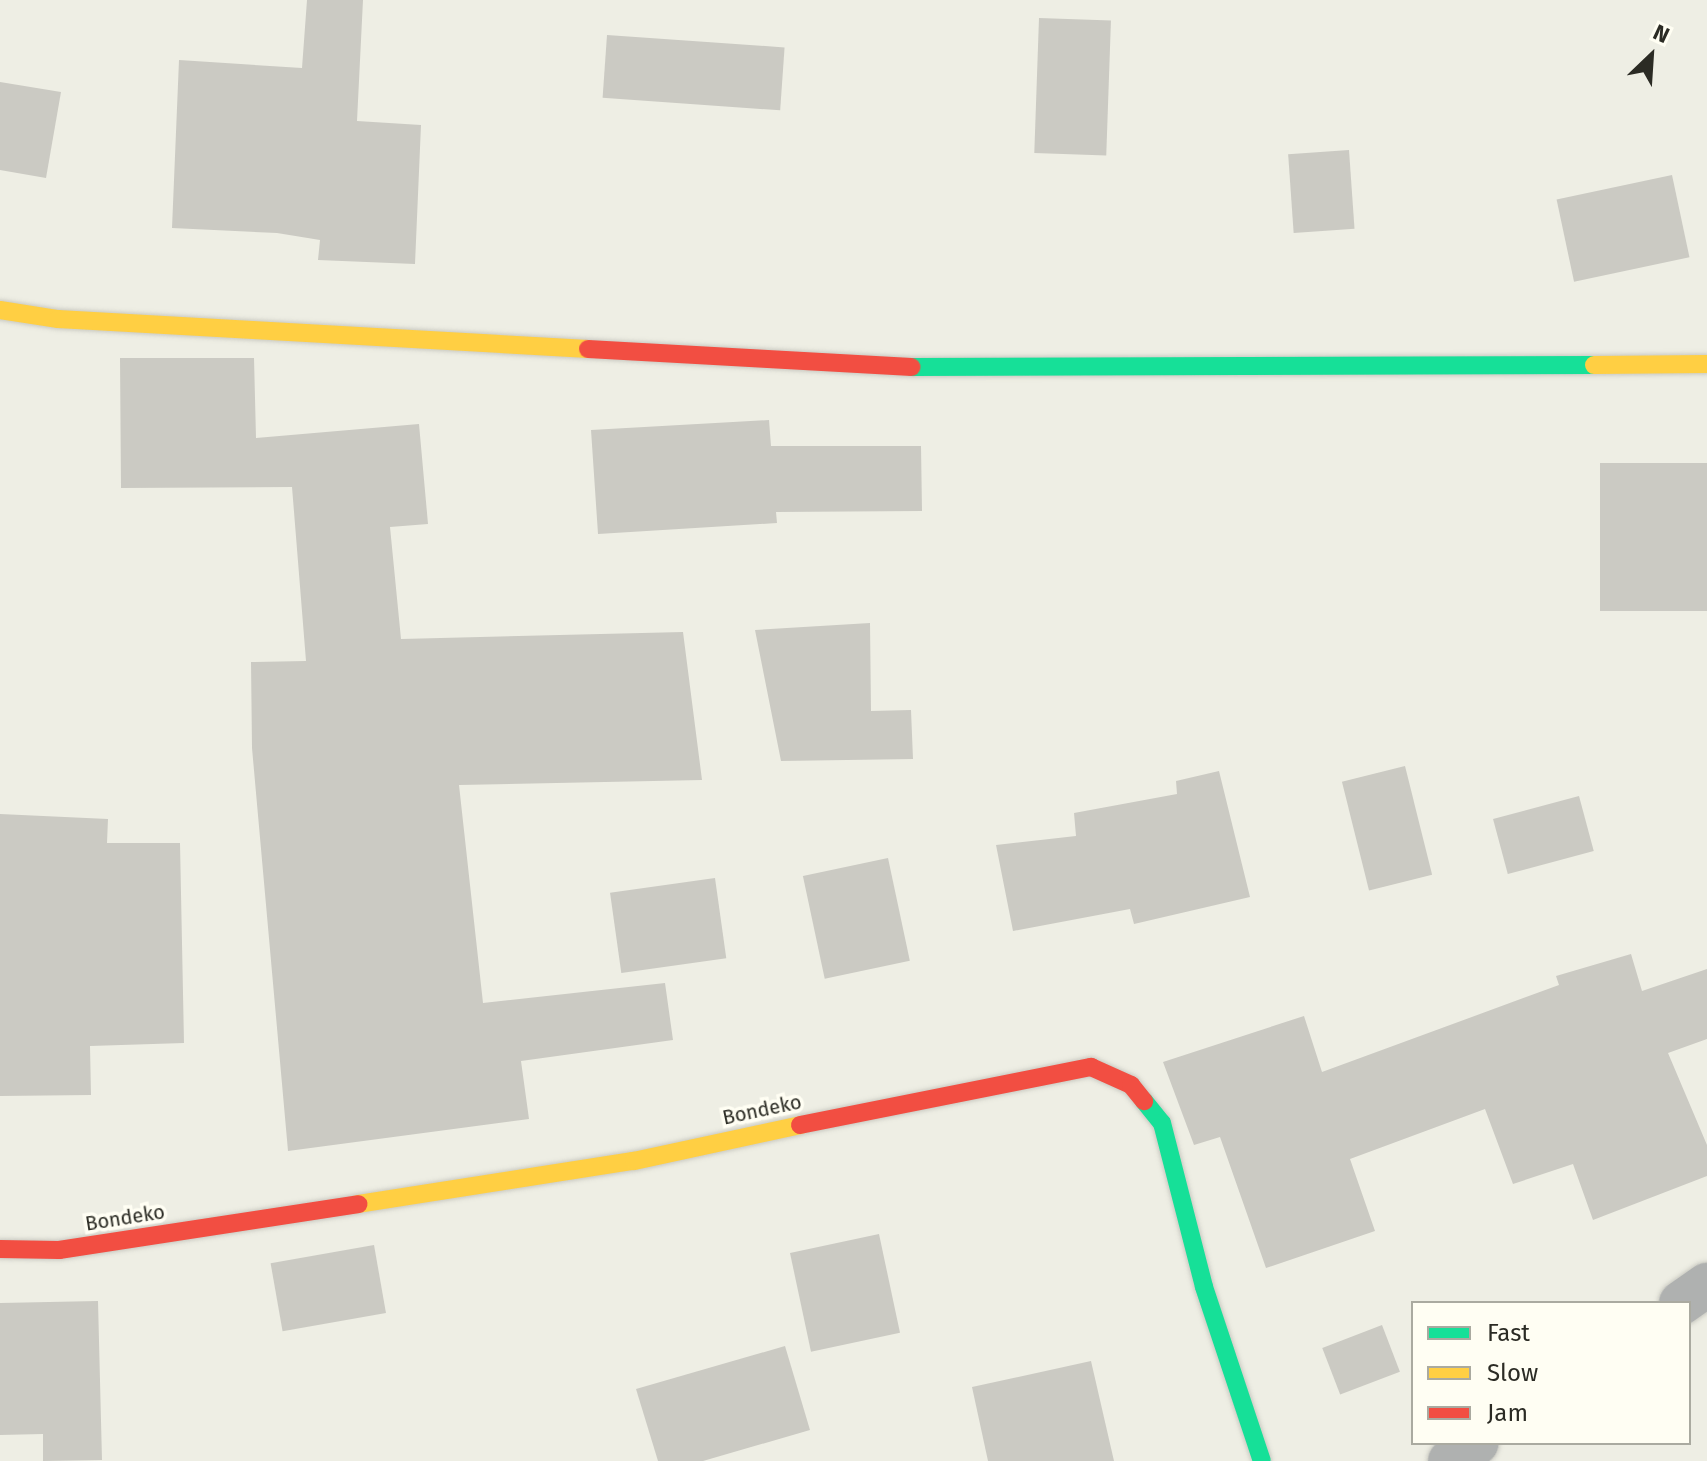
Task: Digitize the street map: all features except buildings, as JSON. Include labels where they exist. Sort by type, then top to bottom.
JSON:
[{"type":"street","points":[[0,310],[58,319],[921,368],[1707,364]]},
{"type":"street","name":"Bondeko","points":[[0,1249],[59,1250],[634,1161],[987,1084],[1091,1067],[1131,1085],[1162,1123],[1204,1287],[1262,1461]]},
{"type":"street","points":[[1684,1301],[1707,1285]]},
{"type":"street","points":[[1450,1461],[1474,1445]]},
{"type":"traffic: fast","points":[[912,367],[1594,365]]},
{"type":"traffic: fast","points":[[1144,1101],[1162,1123],[1204,1287],[1262,1461]]},
{"type":"traffic: slow","points":[[0,310],[58,319],[588,349]]},
{"type":"traffic: slow","points":[[1594,365],[1707,364]]},
{"type":"traffic: slow","points":[[358,1204],[634,1161],[800,1125]]},
{"type":"traffic: jam","points":[[588,349],[912,367]]},
{"type":"traffic: jam","points":[[800,1125],[1091,1067],[1131,1085],[1144,1101]]},
{"type":"traffic: jam","points":[[0,1249],[59,1250],[358,1204]]}]
